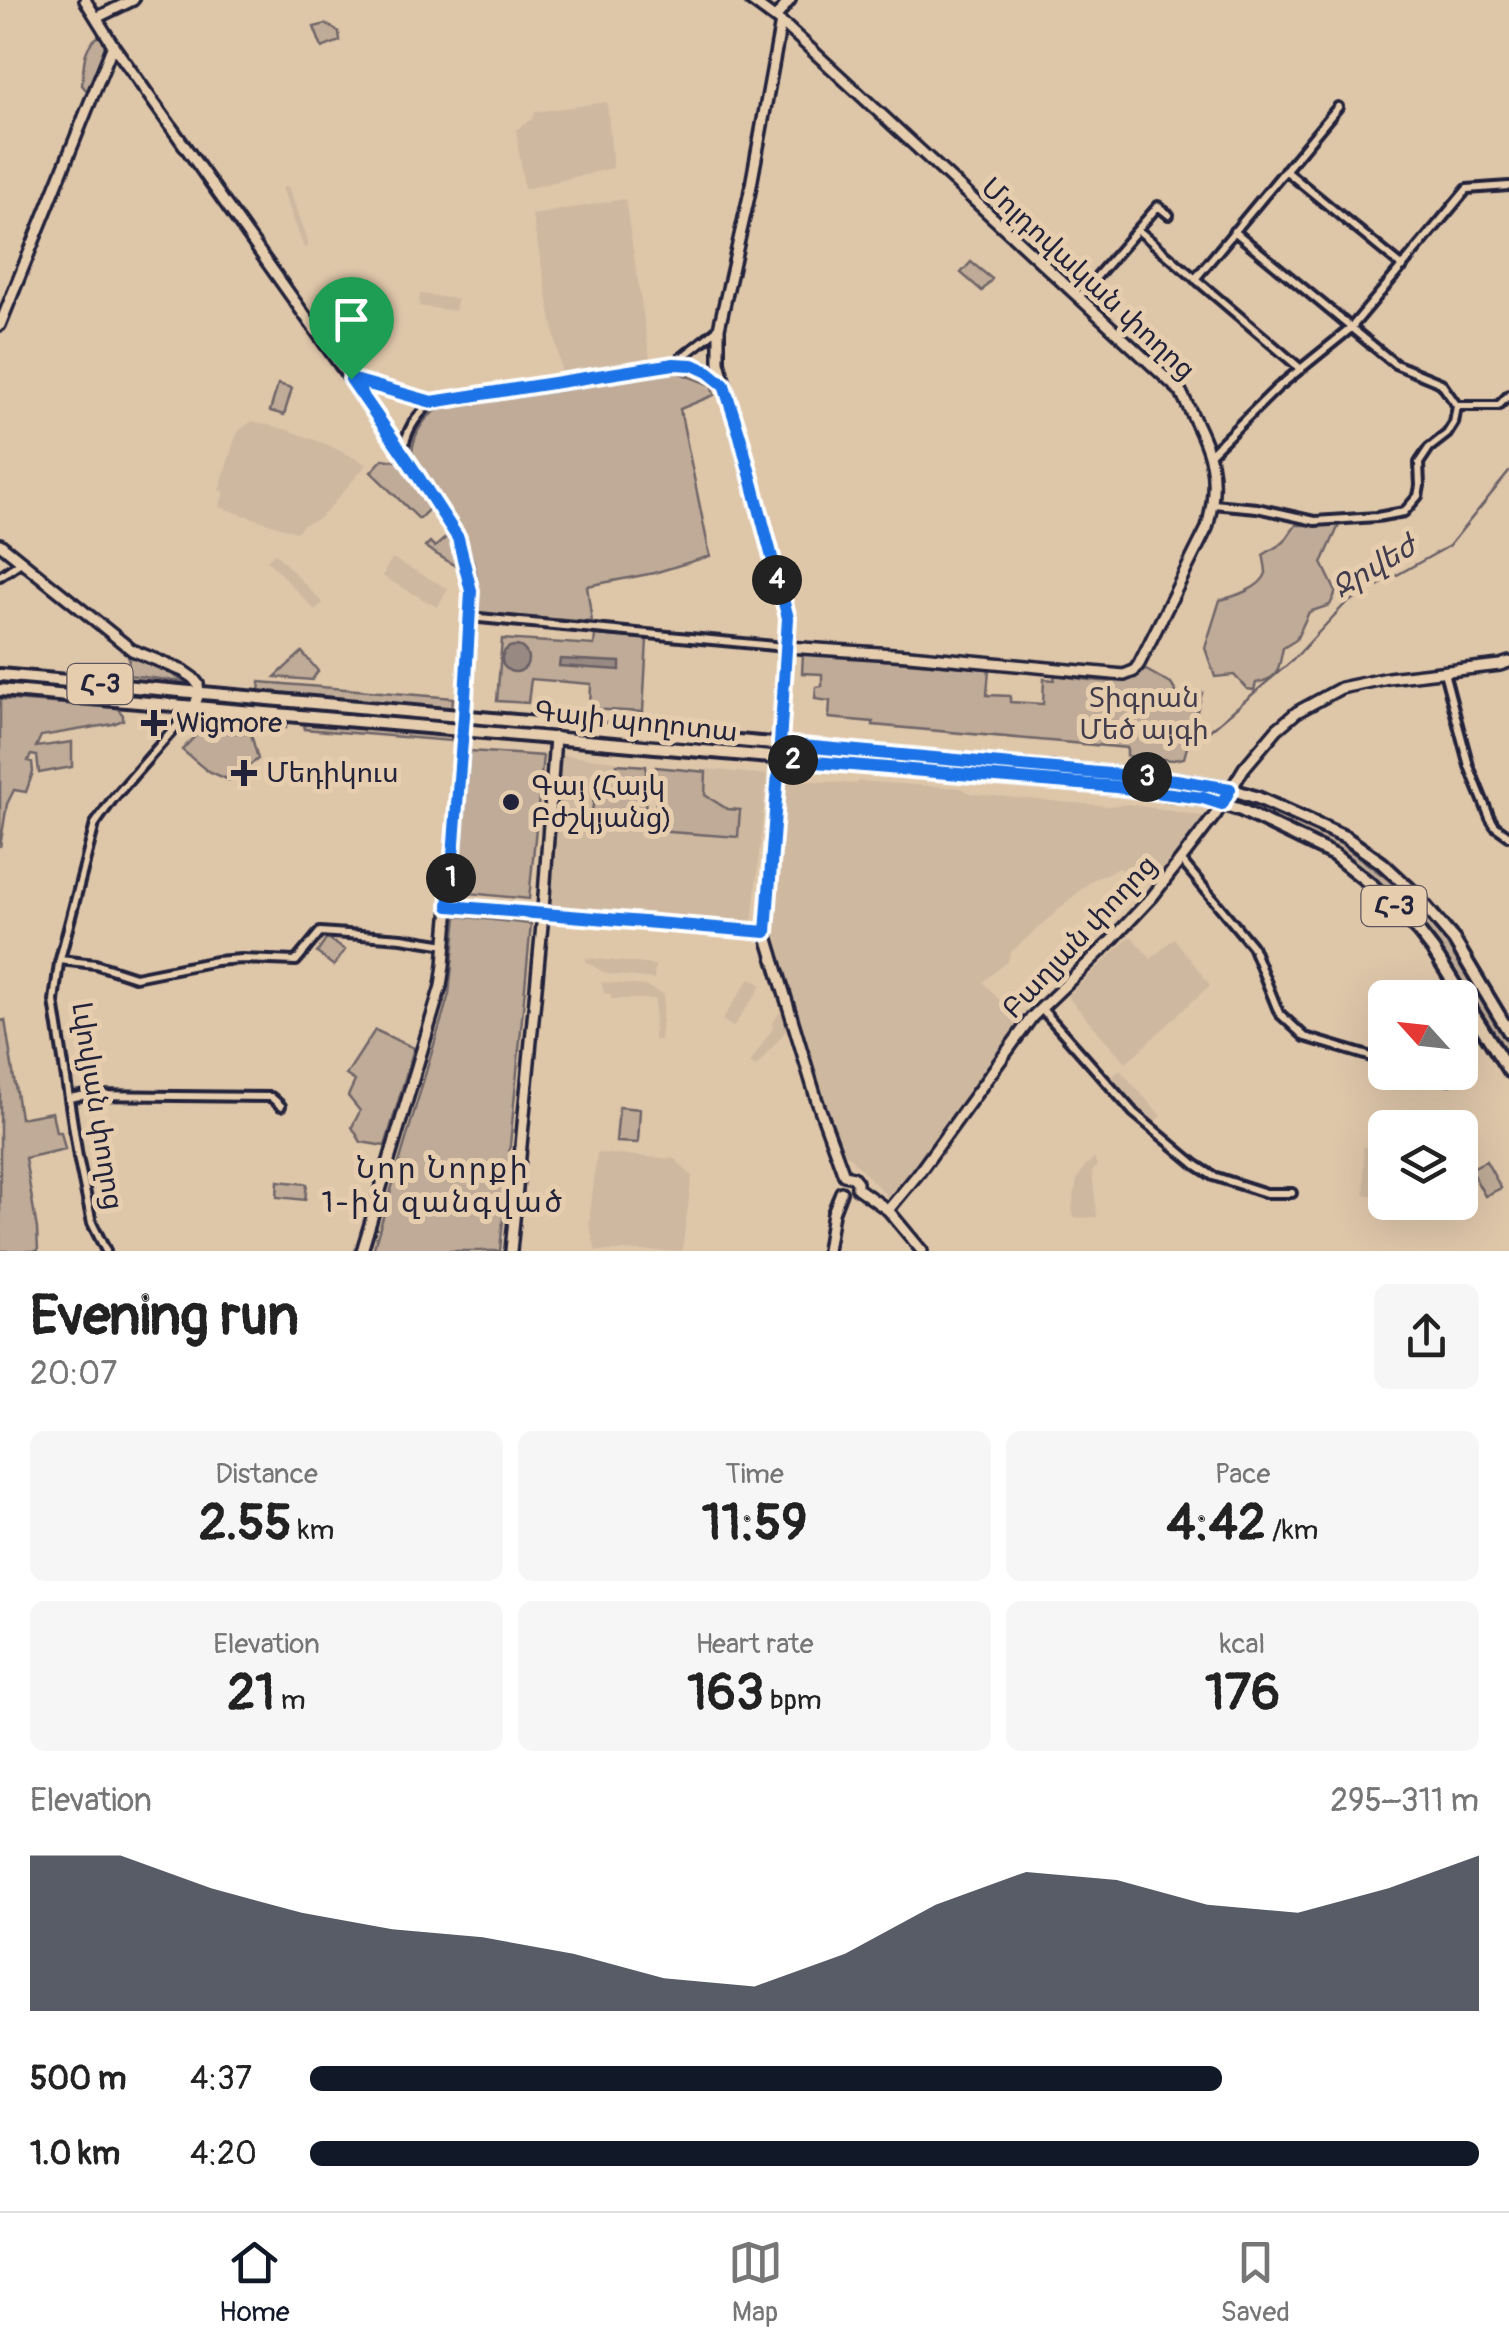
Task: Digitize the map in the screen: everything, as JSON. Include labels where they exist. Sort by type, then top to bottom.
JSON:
[{"type":"main road","name":"Գայի պողոտա","points":[[0,675],[1176,780],[1230,789],[1346,837],[1382,863],[1454,940],[1509,1032]]},
{"type":"main road","name":"Գայի պողոտա","points":[[0,690],[464,728],[1203,798],[1241,810],[1334,855],[1373,886],[1433,950],[1509,1071]]},
{"type":"street","points":[[86,0],[113,45],[403,453],[458,538],[471,591],[464,728],[441,986],[362,1251]]},
{"type":"street","points":[[94,0],[98,17]]},
{"type":"street","points":[[98,17],[133,0]]},
{"type":"street","name":"Մոլդովական փողոց","points":[[750,0],[778,20],[1181,392],[1211,453],[1213,504],[1207,528],[1134,671],[1124,675],[787,647]]},
{"type":"street","points":[[790,0],[778,20],[749,196],[719,328],[719,362],[788,618],[766,932],[817,1102],[844,1175]]},
{"type":"street","points":[[0,325],[113,45]]},
{"type":"street","points":[[1196,278],[1338,108]]},
{"type":"street","points":[[1284,170],[1402,268]]},
{"type":"street","points":[[1211,453],[1278,388],[1350,329],[1467,189],[1509,186]]},
{"type":"street","points":[[1079,298],[1158,206],[1169,214]]},
{"type":"street","points":[[1138,230],[1301,369]]},
{"type":"street","points":[[1213,504],[1257,508],[1315,521],[1404,512],[1418,496],[1419,463],[1447,434],[1457,406],[1441,383],[1395,364],[1234,232]]},
{"type":"street","points":[[674,364],[719,328]]},
{"type":"street","points":[[351,379],[432,402],[674,364],[693,365],[724,385]]},
{"type":"street","points":[[1457,406],[1498,406],[1509,395]]},
{"type":"street","points":[[403,453],[410,428],[432,402]]},
{"type":"street","points":[[0,544],[132,650],[193,678],[199,692],[194,705]]},
{"type":"street","points":[[0,576],[21,562]]},
{"type":"street","points":[[469,617],[787,647]]},
{"type":"street","name":"Բաղյան փողոց","points":[[888,1210],[1041,1006],[1152,897],[1244,768],[1277,729],[1297,712],[1342,688],[1509,662]]},
{"type":"street","points":[[1444,672],[1469,766],[1490,818],[1509,836]]},
{"type":"street","name":"Լվովյան փողոց","points":[[106,1251],[92,1223],[69,1098],[54,1001],[60,960],[95,824],[194,705]]},
{"type":"street","points":[[511,1251],[554,737]]},
{"type":"street","points":[[1181,860],[1252,946],[1279,1013],[1304,1037],[1368,1056]]},
{"type":"street","points":[[449,906],[766,932]]},
{"type":"street","points":[[60,960],[95,964],[135,977],[241,958],[296,961],[320,932],[446,945]]},
{"type":"street","points":[[1041,1006],[1134,1113],[1196,1166],[1212,1176],[1266,1193],[1292,1193]]},
{"type":"street","points":[[69,1098],[272,1096],[281,1106]]},
{"type":"street","points":[[857,1188],[850,1194],[842,1192],[838,1182],[844,1175],[856,1179],[857,1188],[888,1210],[922,1251]]},
{"type":"street","points":[[827,1251],[833,1214],[842,1192]]},
{"type":"shaded area","points":[[607,102],[613,168],[524,189],[516,130],[532,119],[535,112]]},
{"type":"shaded area","points":[[288,186],[308,247],[304,248],[282,188]]},
{"type":"shaded area","points":[[625,199],[650,358],[562,375],[532,215]]},
{"type":"shaded area","points":[[420,294],[457,299],[455,311],[419,306]]},
{"type":"shaded area","points":[[252,421],[328,445],[367,464],[327,511],[296,532],[219,507],[224,492],[219,490],[235,439]]},
{"type":"shaded area","points":[[275,553],[323,603],[315,610],[267,560]]},
{"type":"shaded area","points":[[392,558],[448,589],[437,607],[382,576]]},
{"type":"shaded area","points":[[515,646],[524,650],[528,659],[524,668],[515,672],[506,668],[502,659],[506,650]]},
{"type":"shaded area","points":[[560,659],[620,662],[620,670],[559,666]]},
{"type":"shaded area","points":[[560,755],[616,761],[615,792],[595,790],[591,826],[738,837],[727,809],[704,794],[707,769],[767,775],[752,924],[552,908]]},
{"type":"shaded area","points":[[785,779],[961,788],[972,794],[1108,806],[1128,804],[1209,817],[1152,885],[1119,868],[1092,880],[983,982],[1022,1025],[900,1190],[888,1197],[836,1143],[769,936],[775,921]]},
{"type":"shaded area","points":[[1131,936],[1151,959],[1174,938],[1210,985],[1126,1063],[1067,996]]},
{"type":"shaded area","points":[[586,958],[655,965],[654,979],[607,974],[586,962]]},
{"type":"shaded area","points":[[750,978],[762,985],[733,1027],[722,1020]]},
{"type":"shaded area","points":[[601,982],[645,986],[664,994],[660,1040],[654,1040],[655,999],[611,999]]},
{"type":"shaded area","points":[[781,1011],[788,1028],[756,1067],[750,1063]]},
{"type":"shaded area","points":[[1120,1070],[1161,1116],[1152,1124],[1111,1078]]},
{"type":"shaded area","points":[[1363,1147],[1368,1147],[1368,1195]]},
{"type":"shaded area","points":[[597,1153],[675,1159],[692,1176],[682,1251],[596,1251],[589,1224]]},
{"type":"shaded area","points":[[1094,1158],[1097,1217],[1074,1218],[1077,1180]]},
{"type":"green space","points":[[326,24],[339,32],[340,41],[322,48],[314,27]]},
{"type":"green space","points":[[99,36],[105,49],[87,91],[82,85],[85,58],[89,45]]},
{"type":"green space","points":[[971,262],[992,279],[982,291],[961,273]]},
{"type":"green space","points":[[672,370],[711,385],[714,395],[680,409],[710,556],[654,573],[587,586],[592,622],[478,614],[478,587],[467,545],[412,451],[425,420],[441,408]]},
{"type":"green space","points":[[278,384],[292,388],[284,415],[270,411]]},
{"type":"green space","points":[[383,459],[402,462],[431,507],[419,519],[371,472]]},
{"type":"green space","points":[[1296,525],[1339,525],[1322,563],[1336,592],[1330,605],[1309,612],[1296,640],[1283,648],[1277,672],[1256,683],[1254,690],[1247,689],[1234,675],[1215,677],[1205,648],[1220,600],[1259,583],[1266,573],[1263,555],[1284,542]]},
{"type":"green space","points":[[449,535],[459,563],[454,565],[425,547],[430,542],[435,547]]},
{"type":"green space","points":[[595,635],[647,639],[643,712],[590,709],[591,684],[531,679],[528,703],[497,701],[502,639],[594,645]]},
{"type":"green space","points":[[302,652],[318,671],[312,680],[275,677]]},
{"type":"green space","name":"Տիգրան Մեծ այգի","points":[[803,653],[989,669],[987,695],[1010,696],[1010,702],[1043,704],[1044,679],[1054,680],[1055,675],[1113,681],[1146,670],[1171,684],[1179,697],[1202,693],[1184,758],[1127,756],[1127,748],[829,718],[830,701],[815,699],[816,687],[822,686],[822,674],[802,673]]},
{"type":"green space","points":[[129,655],[166,671],[184,682],[128,675]]},
{"type":"green space","points":[[260,682],[453,698],[452,708],[259,692]]},
{"type":"green space","points":[[0,699],[117,708],[123,720],[41,736],[36,747],[72,742],[72,767],[39,773],[37,756],[31,755],[28,761],[32,762],[33,772],[26,792],[14,790],[7,804],[0,847]]},
{"type":"green space","points":[[221,714],[287,719],[286,728],[221,723]]},
{"type":"green space","points":[[305,721],[452,732],[451,741],[304,729]]},
{"type":"green space","points":[[201,730],[251,734],[258,759],[229,780],[206,770],[182,750]]},
{"type":"green space","points":[[470,751],[543,756],[529,899],[458,892]]},
{"type":"green space","points":[[617,764],[646,766],[645,829],[590,826],[595,790],[615,792]]},
{"type":"green space","points":[[656,767],[706,772],[705,795],[727,809],[740,810],[738,837],[656,831]]},
{"type":"green space","points":[[1242,798],[1332,837],[1394,884],[1440,932],[1473,980],[1460,980],[1410,914],[1359,867],[1298,829],[1240,804]]},
{"type":"green space","points":[[457,916],[531,924],[500,1251],[373,1251],[449,994]]},
{"type":"green space","points":[[327,938],[345,950],[334,966],[317,953]]},
{"type":"green space","points":[[1478,990],[1509,1044],[1509,1057],[1478,1008]]},
{"type":"green space","points":[[5,1020],[20,1118],[52,1112],[65,1149],[25,1158],[38,1251],[0,1251],[0,1021]]},
{"type":"green space","points":[[375,1030],[414,1048],[385,1146],[361,1142],[352,1127],[360,1111],[348,1096],[355,1081],[346,1075]]},
{"type":"green space","points":[[619,1107],[640,1109],[638,1143],[616,1142]]},
{"type":"green space","points":[[1486,1161],[1501,1188],[1485,1196],[1478,1183],[1478,1165]]},
{"type":"green space","points":[[278,1181],[307,1184],[305,1200],[277,1197]]},
{"type":"waterway","name":"Ջրվեժ","points":[[1208,732],[1293,660],[1345,604],[1449,546],[1509,472]]},
{"type":"place","name":"Wigmore","points":[[154,723]]},
{"type":"place","name":"Մեդիկուս","points":[[244,773]]},
{"type":"place","name":"Գայ (Հայկ Բժշկյանց)","points":[[511,802]]},
{"type":"district","name":"Նոր Նորքի 1-ին զանգված","points":[[443,1185]]},
{"type":"route","points":[[674,364],[693,365],[724,385],[788,618],[780,744],[1176,780],[1230,789],[1222,804],[1168,792],[779,759],[766,932],[449,906],[471,591],[458,538],[351,379],[432,402],[674,364]]}]
